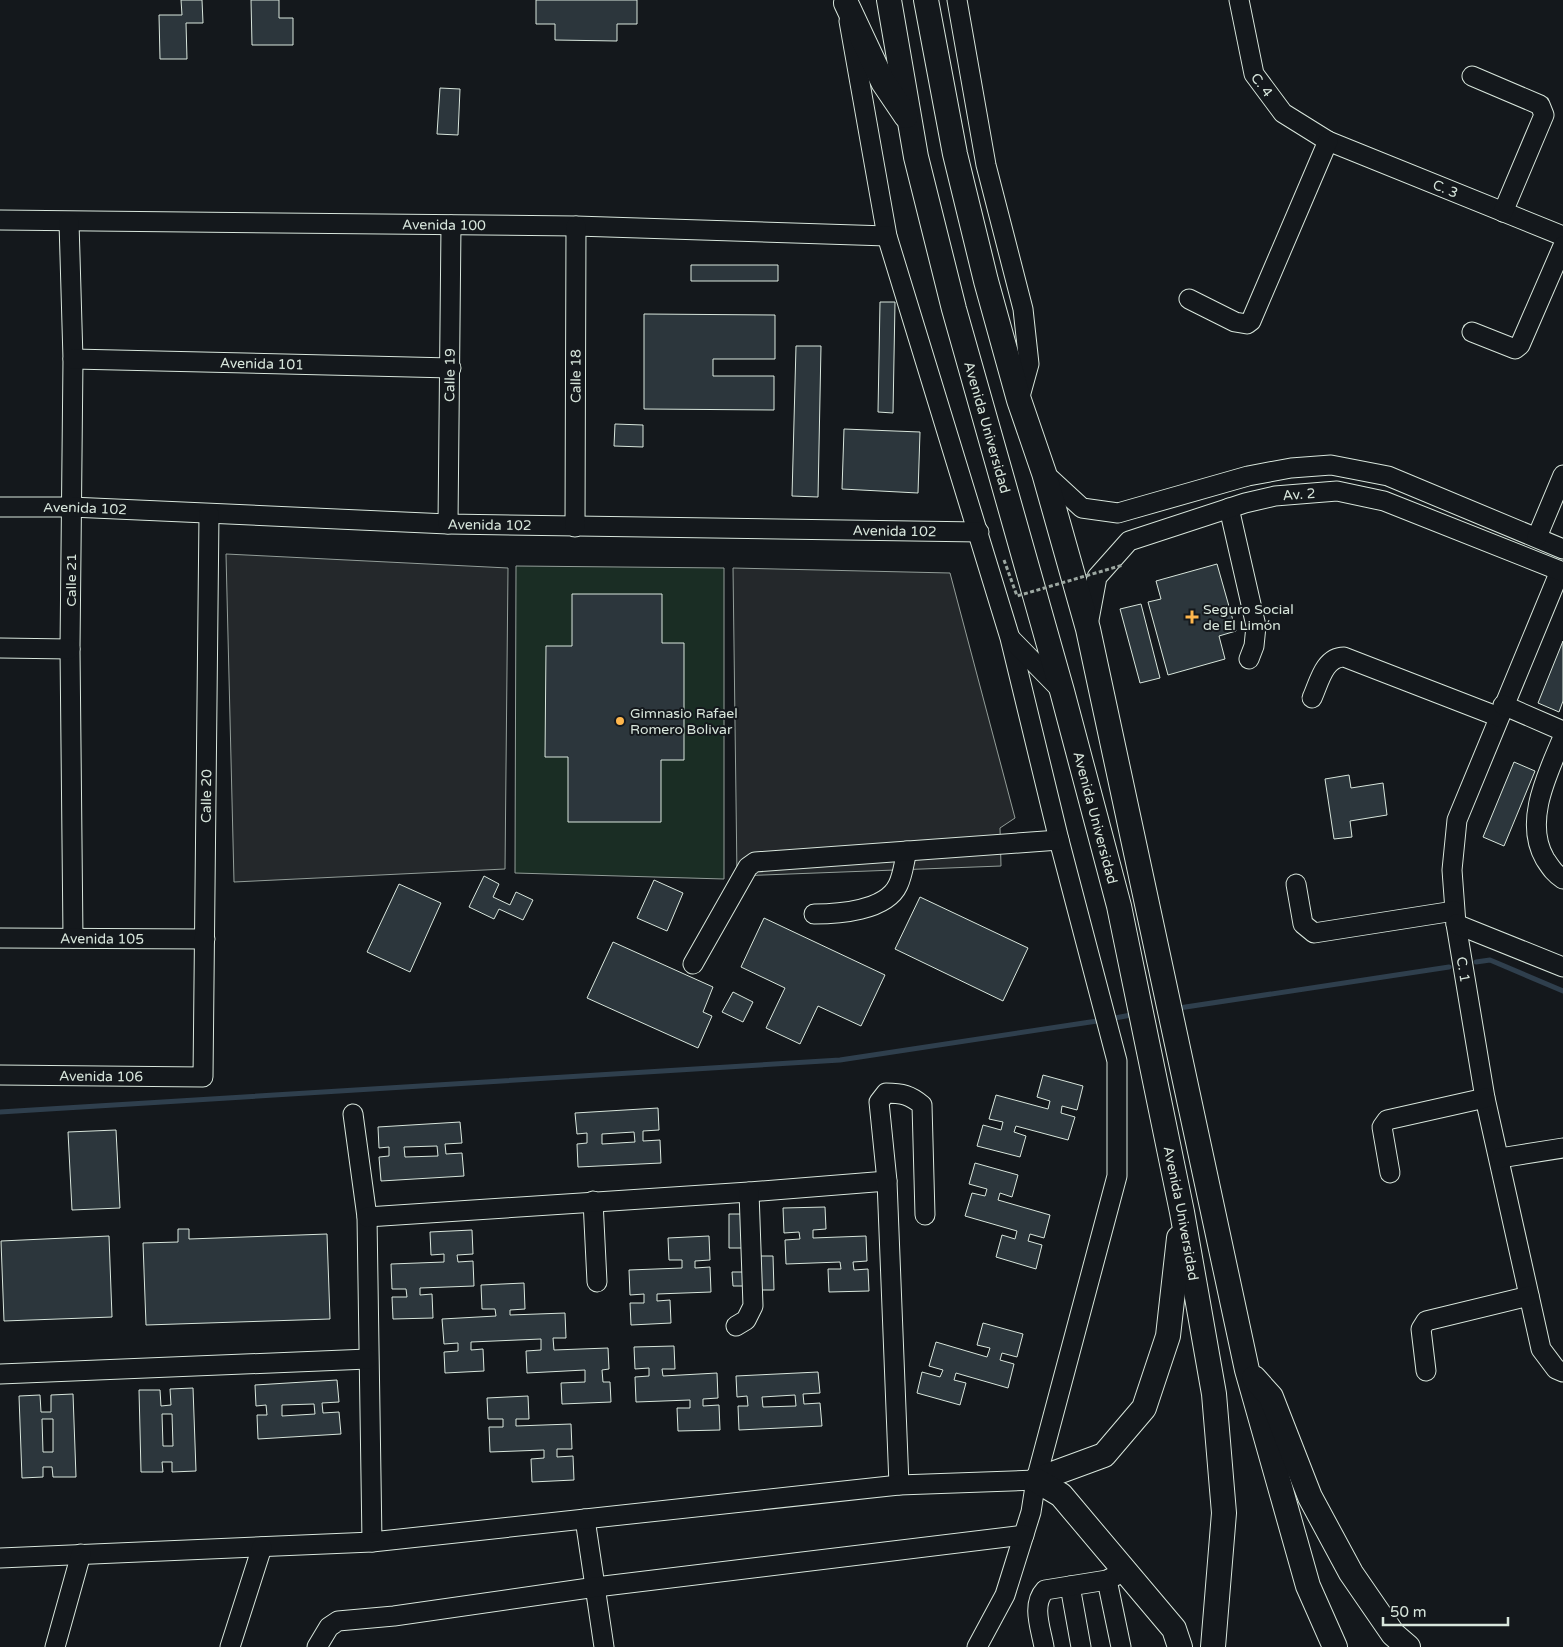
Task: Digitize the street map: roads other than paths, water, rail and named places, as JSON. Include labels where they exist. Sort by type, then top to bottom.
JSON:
[{"type":"main road","name":"Avenida Universidad","points":[[889,0],[916,157],[954,309],[1062,691],[1119,906],[1182,1212],[1214,1394],[1224,1513],[1213,1647]]},
{"type":"main road","name":"Avenida Universidad","points":[[926,0],[955,154],[986,281],[1019,400],[1044,473],[1088,629],[1247,1370],[1308,1586],[1335,1647]]},
{"type":"main road","points":[[845,2],[883,82],[910,123]]},
{"type":"main road","points":[[1036,1480],[1104,1455],[1144,1408],[1168,1336],[1182,1212]]},
{"type":"main road","points":[[1247,1370],[1271,1397],[1310,1497],[1351,1573],[1394,1634],[1408,1647]]},
{"type":"main road","points":[[1036,1480],[1061,1495],[1116,1576],[1174,1629],[1180,1647]]},
{"type":"street","points":[[957,0],[986,165],[1023,309],[1029,364],[1019,400]]},
{"type":"street","name":"C. 4","points":[[1239,0],[1254,74],[1284,113],[1328,140]]},
{"type":"street","points":[[845,2],[887,236],[1010,638],[1059,840],[1117,1061],[1117,1176],[1036,1480],[1031,1512],[1005,1595],[977,1647]]},
{"type":"street","points":[[1472,76],[1540,105],[1544,115],[1503,212]]},
{"type":"street","points":[[1189,299],[1235,322],[1247,324],[1251,321],[1328,140]]},
{"type":"street","name":"C. 3","points":[[1328,140],[1563,236]]},
{"type":"street","name":"Avenida 100","points":[[0,220],[576,226],[887,236]]},
{"type":"street","name":"Calle 21","points":[[69,222],[73,359],[70,649],[73,938]]},
{"type":"street","name":"Calle 19","points":[[448,524],[451,226]]},
{"type":"street","name":"Calle 18","points":[[575,527],[576,226]]},
{"type":"street","points":[[1472,332],[1515,349],[1520,345],[1563,246]]},
{"type":"street","name":"Avenida 101","points":[[73,359],[451,368]]},
{"type":"street","name":"Av. 2","points":[[1044,473],[1082,508],[1118,514],[1248,476],[1291,468],[1331,465],[1388,476],[1537,537],[1563,550]]},
{"type":"street","points":[[1537,537],[1563,475]]},
{"type":"street","name":"Av. 2","points":[[1088,629],[1097,577],[1129,541],[1229,508],[1275,496],[1337,491],[1384,501],[1561,572]]},
{"type":"street","name":"Avenida 102","points":[[0,507],[71,507],[448,524],[979,532]]},
{"type":"street","points":[[1229,508],[1256,626],[1254,646],[1249,659]]},
{"type":"street","name":"Calle 20","points":[[203,1077],[209,514]]},
{"type":"street","name":"C. 1","points":[[1561,572],[1501,711],[1457,820],[1452,870],[1455,917],[1485,1098],[1500,1158],[1541,1349],[1556,1369],[1563,1372]]},
{"type":"street","points":[[1010,638],[1062,691]]},
{"type":"street","points":[[0,648],[70,649]]},
{"type":"street","points":[[1312,698],[1328,664],[1334,658],[1344,657],[1563,731]]},
{"type":"street","points":[[1563,737],[1547,776],[1536,817],[1540,849],[1554,874],[1563,878]]},
{"type":"street","points":[[693,964],[748,867],[755,862],[1059,840]]},
{"type":"street","points":[[814,914],[845,913],[879,903],[898,886],[907,851]]},
{"type":"street","points":[[1296,884],[1303,924],[1314,933],[1455,917],[1563,967]]},
{"type":"street","name":"Avenida 105","points":[[0,938],[205,939]]},
{"type":"street","name":"Avenida 106","points":[[0,1075],[203,1077]]},
{"type":"street","points":[[899,1485],[887,1180],[879,1102],[886,1093],[901,1093],[911,1097],[922,1106],[925,1215]]},
{"type":"street","points":[[1390,1173],[1382,1127],[1387,1120],[1485,1098]]},
{"type":"street","points":[[353,1114],[367,1217],[372,1542]]},
{"type":"street","points":[[1500,1158],[1563,1148]]},
{"type":"street","points":[[367,1217],[749,1192],[887,1180]]},
{"type":"street","points":[[736,1326],[746,1320],[753,1306],[749,1192]]},
{"type":"street","points":[[593,1202],[597,1282]]},
{"type":"street","points":[[1426,1371],[1421,1329],[1426,1321],[1530,1296]]},
{"type":"street","points":[[0,1374],[368,1359]]},
{"type":"street","points":[[0,1558],[372,1542],[899,1485],[1036,1480]]},
{"type":"street","points":[[585,1519],[604,1647]]},
{"type":"street","points":[[317,1647],[329,1627],[338,1621],[394,1616],[596,1587],[1024,1535]]},
{"type":"street","points":[[230,1647],[262,1547]]},
{"type":"street","points":[[55,1647],[81,1554]]},
{"type":"street","points":[[1044,1647],[1037,1605],[1040,1596],[1045,1590],[1116,1576],[1121,1647]]},
{"type":"street","points":[[1070,1586],[1081,1647]]},
{"type":"waterway","points":[[1476,962],[1490,960],[1563,991]]},
{"type":"waterway","points":[[1179,1008],[1449,967]]},
{"type":"waterway","points":[[1115,1018],[1131,1015]]},
{"type":"waterway","points":[[0,1112],[840,1060],[1097,1021]]},
{"type":"place","name":"Seguro Social de El Limón","points":[[1192,617]]},
{"type":"place","name":"Gimnasio Rafael Romero Bolivar","points":[[620,721]]}]
